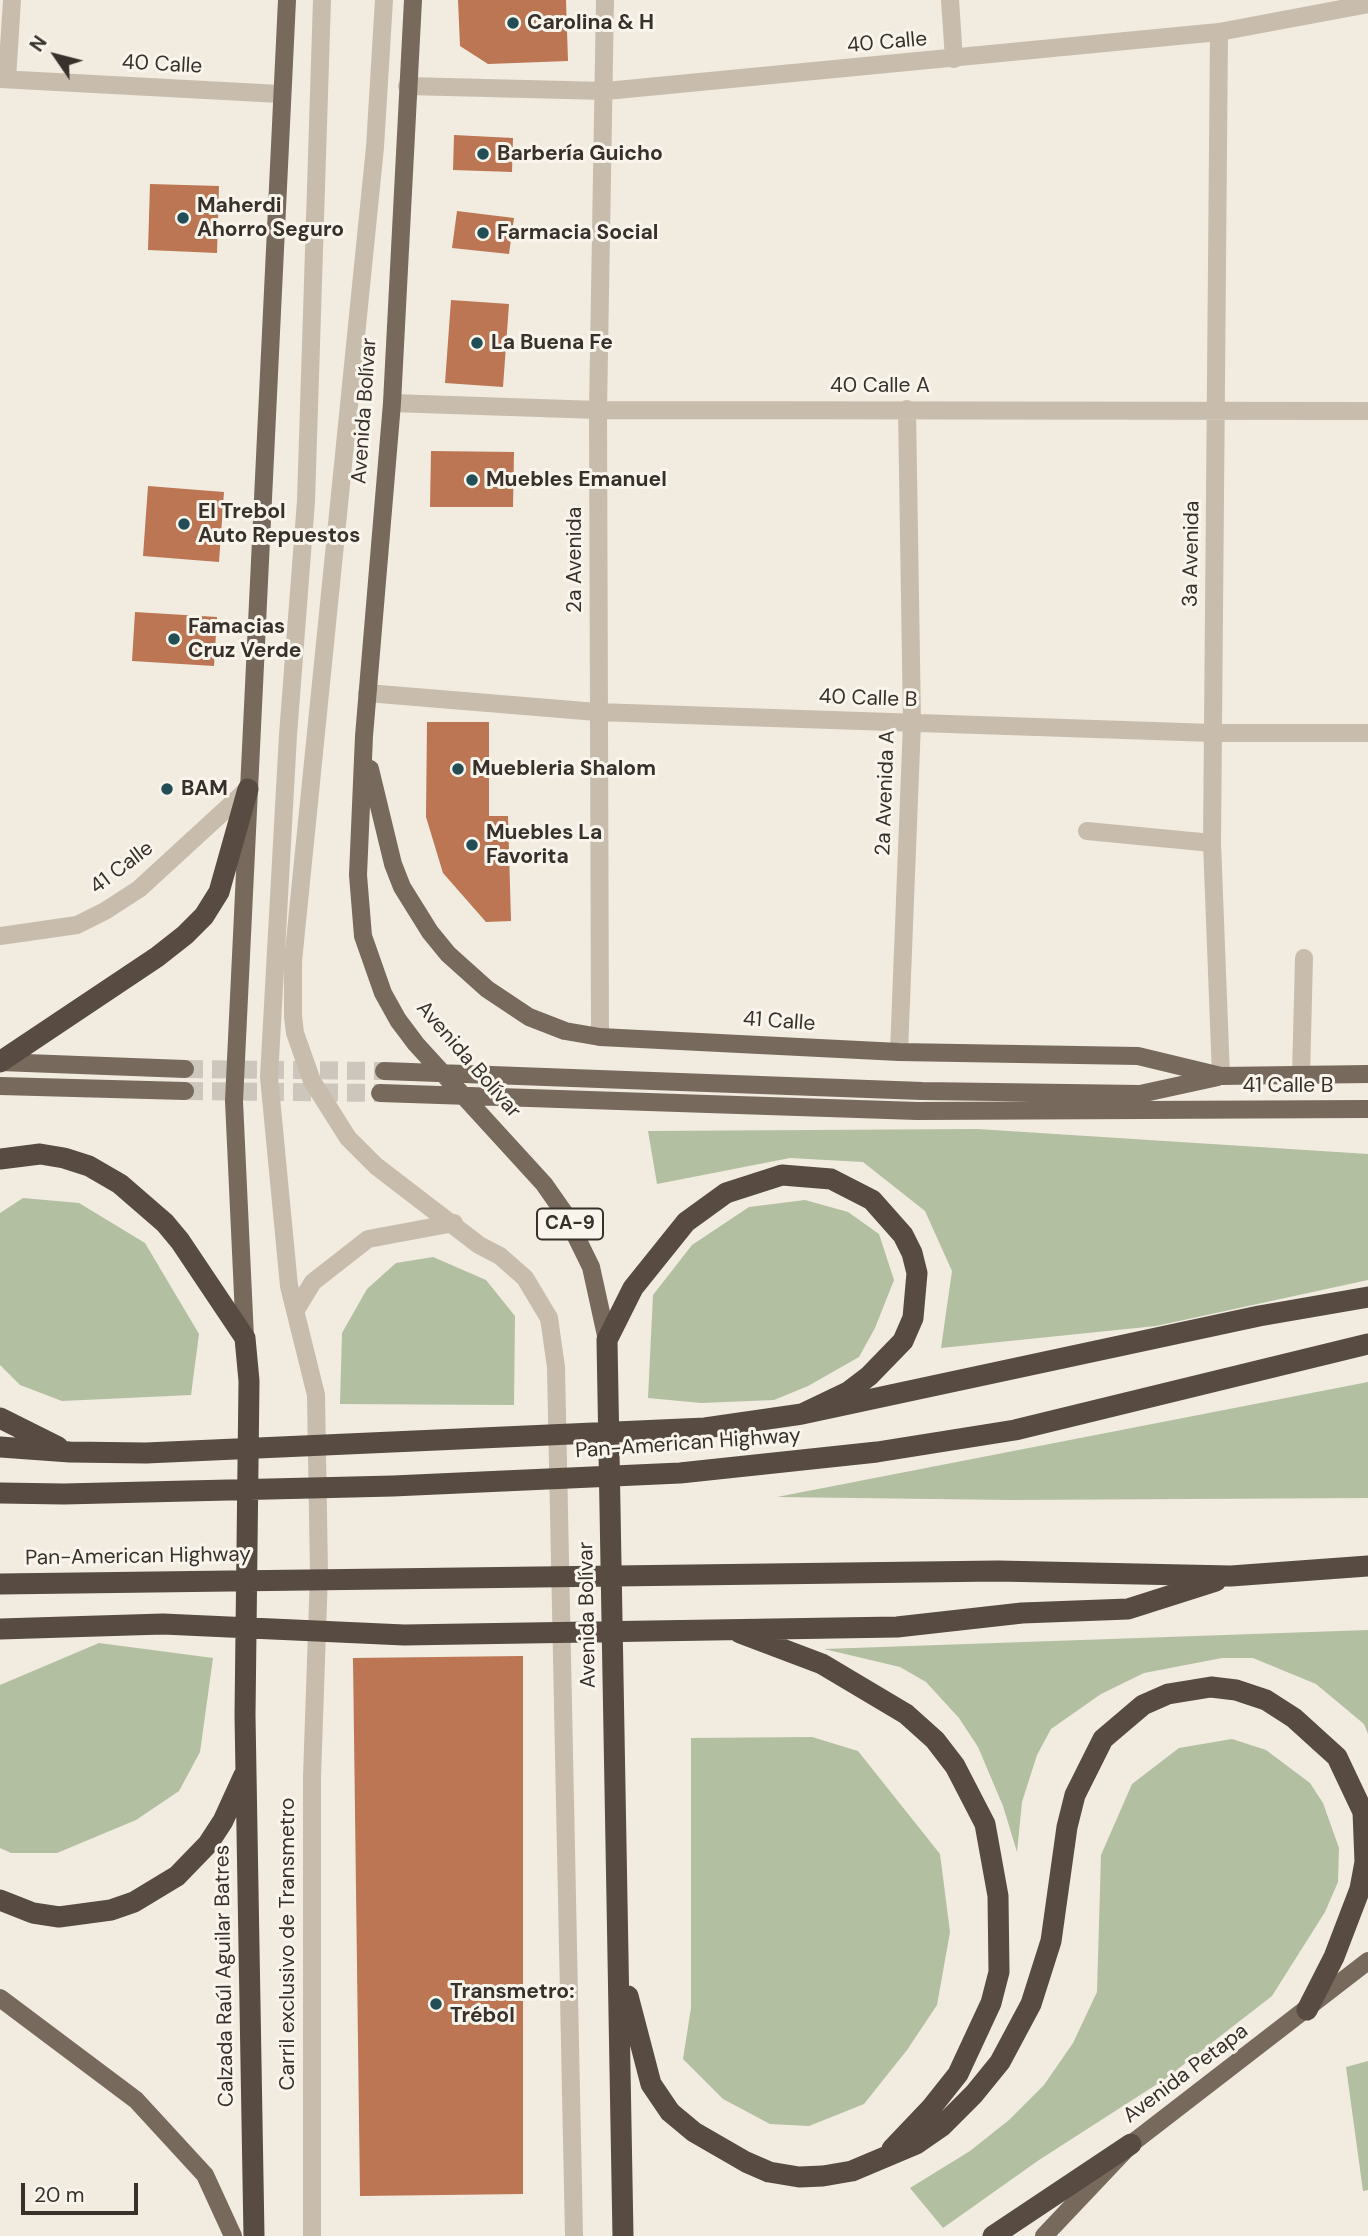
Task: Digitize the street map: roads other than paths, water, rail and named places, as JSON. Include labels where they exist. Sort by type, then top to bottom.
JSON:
[{"type":"highway","points":[[0,1062],[166,950],[204,916],[219,891],[248,789]]},
{"type":"highway","points":[[0,1159],[40,1154],[64,1158],[89,1166],[121,1184],[165,1223],[180,1241],[245,1338]]},
{"type":"highway","points":[[607,1340],[633,1288],[649,1266],[678,1230],[705,1206],[726,1193],[782,1175],[831,1179],[872,1200],[903,1235],[912,1254],[917,1294],[903,1341],[887,1360],[848,1392],[802,1414]]},
{"type":"highway","points":[[0,1447],[70,1452],[160,1452],[705,1428],[802,1414],[1259,1316],[1368,1297]]},
{"type":"highway","name":"Calzada Raúl Aguilar Batres","points":[[245,1338],[249,1381],[245,1715],[254,2236]]},
{"type":"highway","name":"Avenida Bolívar","points":[[607,1340],[619,1964]]},
{"type":"highway","name":"Pan-American Highway","points":[[0,1493],[64,1494],[393,1486],[680,1473],[877,1452],[1016,1430],[1368,1344]]},
{"type":"highway","points":[[0,1418],[70,1452]]},
{"type":"highway","name":"Pan-American Highway","points":[[0,1584],[998,1571],[1231,1576],[1368,1566]]},
{"type":"highway","points":[[0,1629],[163,1624],[404,1635],[897,1627],[1022,1614],[1128,1609],[1231,1576]]},
{"type":"highway","points":[[0,1640],[34,1627]]},
{"type":"highway","points":[[729,1628],[822,1664],[906,1714],[935,1740],[955,1766],[985,1824],[998,1896],[1000,1933],[999,1972],[991,2003],[958,2074],[931,2108],[883,2158]]},
{"type":"highway","points":[[619,1964],[651,2084],[670,2112],[694,2132],[769,2172],[799,2177],[852,2171],[916,2144],[942,2126],[974,2094],[1000,2062],[1031,2004],[1044,1969],[1057,1914],[1067,1826],[1084,1774],[1103,1739],[1143,1705],[1168,1694],[1212,1687],[1236,1690],[1266,1700],[1294,1718],[1337,1757],[1357,1795],[1366,1835],[1360,1889],[1334,1956],[1307,2010]]},
{"type":"highway","points":[[0,1900],[33,1913],[59,1917],[82,1916],[111,1910],[156,1891],[177,1876],[208,1844],[223,1821],[247,1770]]},
{"type":"highway","points":[[619,1964],[624,2236]]},
{"type":"highway","points":[[993,2236],[1009,2228],[1131,2144]]},
{"type":"main road","points":[[245,1338],[234,1101],[280,94],[287,0]]},
{"type":"main road","name":"Avenida Bolívar","points":[[413,0],[392,403],[364,736],[358,875],[363,936],[383,993],[416,1044],[544,1184],[580,1241],[600,1297],[607,1340]]},
{"type":"main road","name":"41 Calle","points":[[364,736],[376,802],[393,864],[402,887],[430,932],[469,974],[529,1017],[565,1031],[600,1037],[898,1052],[1138,1056],[1221,1076],[1368,1074]]},
{"type":"main road","points":[[0,1062],[185,1069]]},
{"type":"main road","points":[[384,1071],[922,1091],[1140,1094],[1221,1076]]},
{"type":"main road","points":[[0,1086],[186,1091]]},
{"type":"main road","name":"41 Calle B","points":[[380,1093],[917,1111],[1368,1109]]},
{"type":"main road","name":"Avenida Petapa","points":[[1044,2236],[1131,2144],[1368,1961]]},
{"type":"main road","points":[[0,1998],[136,2100],[205,2175],[233,2236]]},
{"type":"street","points":[[3,79],[12,0]]},
{"type":"street","name":"Carril exclusivo de Transmetro","points":[[312,2236],[310,2022],[319,1573],[316,1395],[297,1308],[289,1286],[269,1077],[287,749],[306,501],[322,0]]},
{"type":"street","points":[[384,0],[375,147],[293,961],[293,1016],[295,1033],[312,1081],[348,1138],[376,1166],[454,1223],[479,1245],[500,1256],[524,1278],[549,1318],[556,1367],[575,2236]]},
{"type":"street","name":"2a Avenida","points":[[600,1037],[598,410],[606,91],[605,0]]},
{"type":"street","points":[[950,0],[954,60]]},
{"type":"street","name":"40 Calle","points":[[407,86],[606,91],[954,60],[1219,32],[1347,4],[1368,4]]},
{"type":"street","name":"3a Avenida","points":[[1219,32],[1212,843],[1221,1076]]},
{"type":"street","name":"40 Calle","points":[[3,79],[280,94]]},
{"type":"street","name":"40 Calle A","points":[[392,403],[598,410],[1368,411]]},
{"type":"street","name":"2a Avenida A","points":[[898,1052],[912,723],[907,409]]},
{"type":"street","name":"40 Calle B","points":[[367,693],[597,712],[1212,733],[1368,733]]},
{"type":"street","name":"41 Calle","points":[[0,936],[77,925],[106,911],[139,889],[248,789]]},
{"type":"street","points":[[1087,831],[1212,843]]},
{"type":"street","points":[[1301,1076],[1304,958]]},
{"type":"street","points":[[297,1308],[313,1282],[368,1239],[454,1223]]},
{"type":"tunnel","points":[[185,1069],[384,1071]]},
{"type":"tunnel","points":[[185,1091],[380,1093]]},
{"type":"place","name":"Carolina & H","points":[[513,23]]},
{"type":"place","name":"Barbería Guicho","points":[[483,154]]},
{"type":"place","name":"Maherdi Ahorro Seguro","points":[[183,218]]},
{"type":"place","name":"Farmacia Social","points":[[483,233]]},
{"type":"place","name":"La Buena Fe","points":[[477,343]]},
{"type":"place","name":"Muebles Emanuel","points":[[472,480]]},
{"type":"place","name":"El Trebol Auto Repuestos","points":[[184,524]]},
{"type":"place","name":"Famacias Cruz Verde","points":[[174,639]]},
{"type":"place","name":"Muebleria Shalom","points":[[458,769]]},
{"type":"place","name":"BAM","points":[[167,789]]},
{"type":"place","name":"Muebles La Favorita","points":[[472,845]]},
{"type":"place","name":"Transmetro: Trébol","points":[[436,2004]]}]
